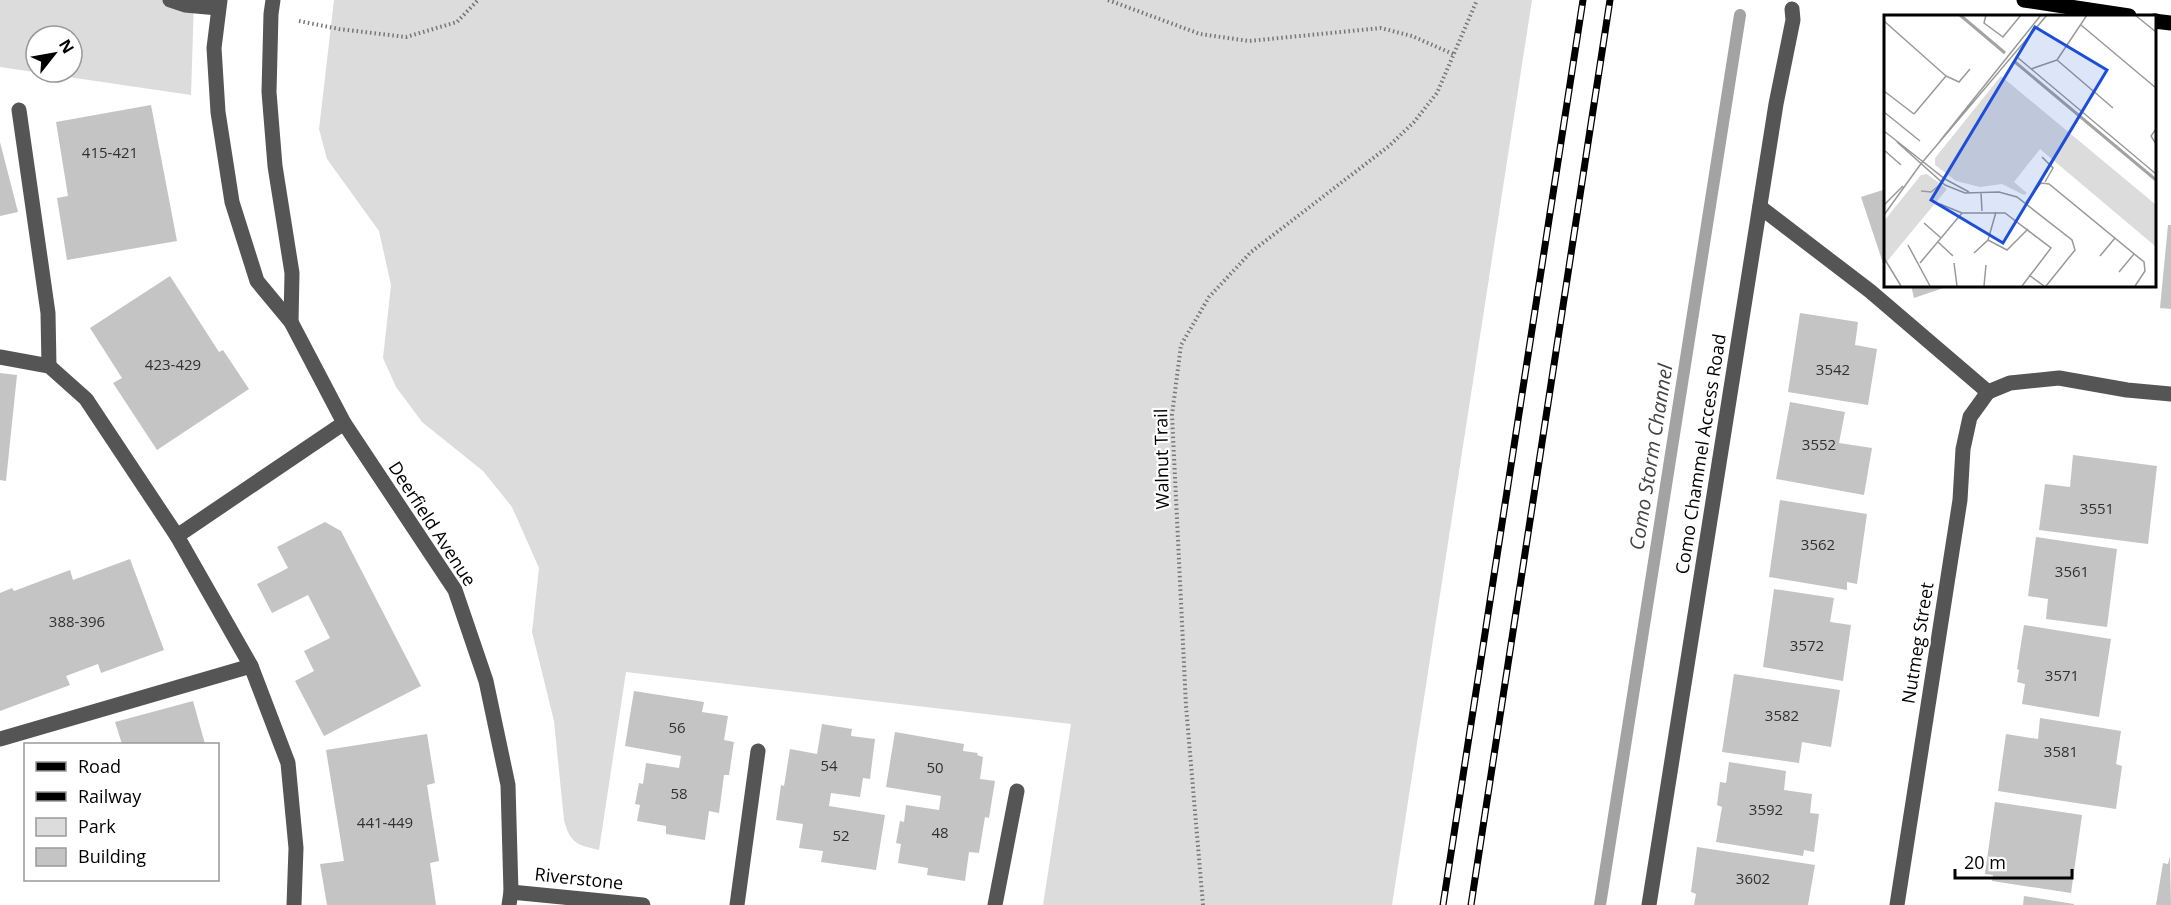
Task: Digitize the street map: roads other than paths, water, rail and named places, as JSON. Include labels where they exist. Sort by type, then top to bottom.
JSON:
[{"type":"main road","points":[[2024,0],[2122,15]]},
{"type":"main road","points":[[2156,21],[2171,23]]},
{"type":"street","points":[[170,0],[185,5],[219,4]]},
{"type":"street","name":"Deerfield Avenue","points":[[219,4],[214,48],[218,112],[232,202],[257,280],[291,322],[344,423],[455,590],[486,681],[508,785],[510,898]]},
{"type":"street","name":"Deerfield Avenue","points":[[272,7],[269,92],[275,166],[292,273],[291,322]]},
{"type":"street","name":"Como Chammel Access Road","points":[[1650,905],[1776,104],[1793,20],[1792,9]]},
{"type":"street","points":[[19,110],[48,313],[49,366]]},
{"type":"street","points":[[1760,207],[1870,291],[1988,392],[2010,383],[2059,378],[2127,390],[2171,394]]},
{"type":"street","points":[[0,357],[49,366],[86,399],[177,536],[251,666],[288,763],[296,848],[294,905]]},
{"type":"street","name":"Nutmeg Street","points":[[1897,905],[1960,500],[1963,449],[1971,417],[1988,392]]},
{"type":"street","points":[[177,536],[344,423]]},
{"type":"street","points":[[0,739],[251,666]]},
{"type":"street","points":[[737,905],[758,751]]},
{"type":"street","points":[[995,905],[1017,791]]},
{"type":"street","name":"Riverstone","points":[[510,898],[643,905]]},
{"type":"waterway","name":"Como Storm Channel","points":[[1600,905],[1740,15]]},
{"type":"railway","points":[[1443,905],[1583,0]]},
{"type":"railway","points":[[1471,905],[1610,0]]}]
